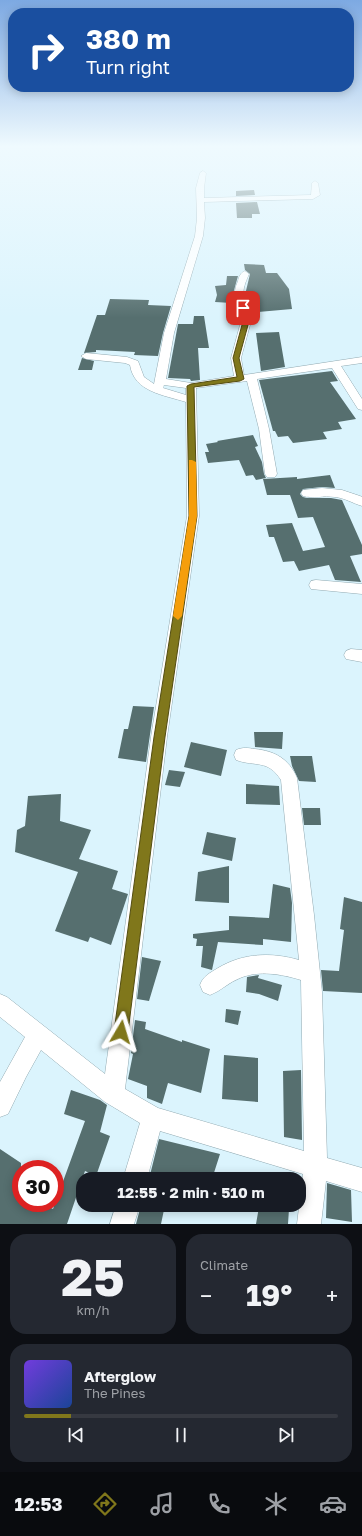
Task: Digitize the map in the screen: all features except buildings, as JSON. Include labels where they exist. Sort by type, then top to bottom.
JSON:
[{"type":"street","points":[[159,385],[168,333],[199,236],[201,204]]},
{"type":"street","points":[[244,274],[238,293],[243,308],[248,314],[236,358],[246,378],[264,429],[271,474]]},
{"type":"street","points":[[86,356],[127,360],[135,363],[136,374],[143,383],[159,385],[191,393],[246,378],[362,360]]},
{"type":"street","points":[[335,365],[362,407]]},
{"type":"street","points":[[113,1094],[159,737],[193,516],[191,393]]},
{"type":"street","points":[[308,493],[323,492],[351,495],[362,502]]},
{"type":"street","points":[[316,584],[362,589]]},
{"type":"street","points":[[242,755],[272,759],[282,766],[289,778],[310,973],[316,1167],[309,1224]]},
{"type":"street","points":[[210,985],[239,968],[265,963],[286,965],[310,973]]},
{"type":"street","points":[[0,1004],[113,1094],[153,1118],[362,1180]]},
{"type":"street","points":[[0,1106],[18,1069],[39,1034]]},
{"type":"street","points":[[137,1172],[153,1118]]},
{"type":"street","points":[[122,1224],[126,1212]]},
{"type":"slow traffic","points":[[178,616],[193,516],[192,462]]},
{"type":"route","points":[[121,1032],[159,737],[193,516],[191,386],[240,379],[236,358],[248,314],[243,308]]}]
